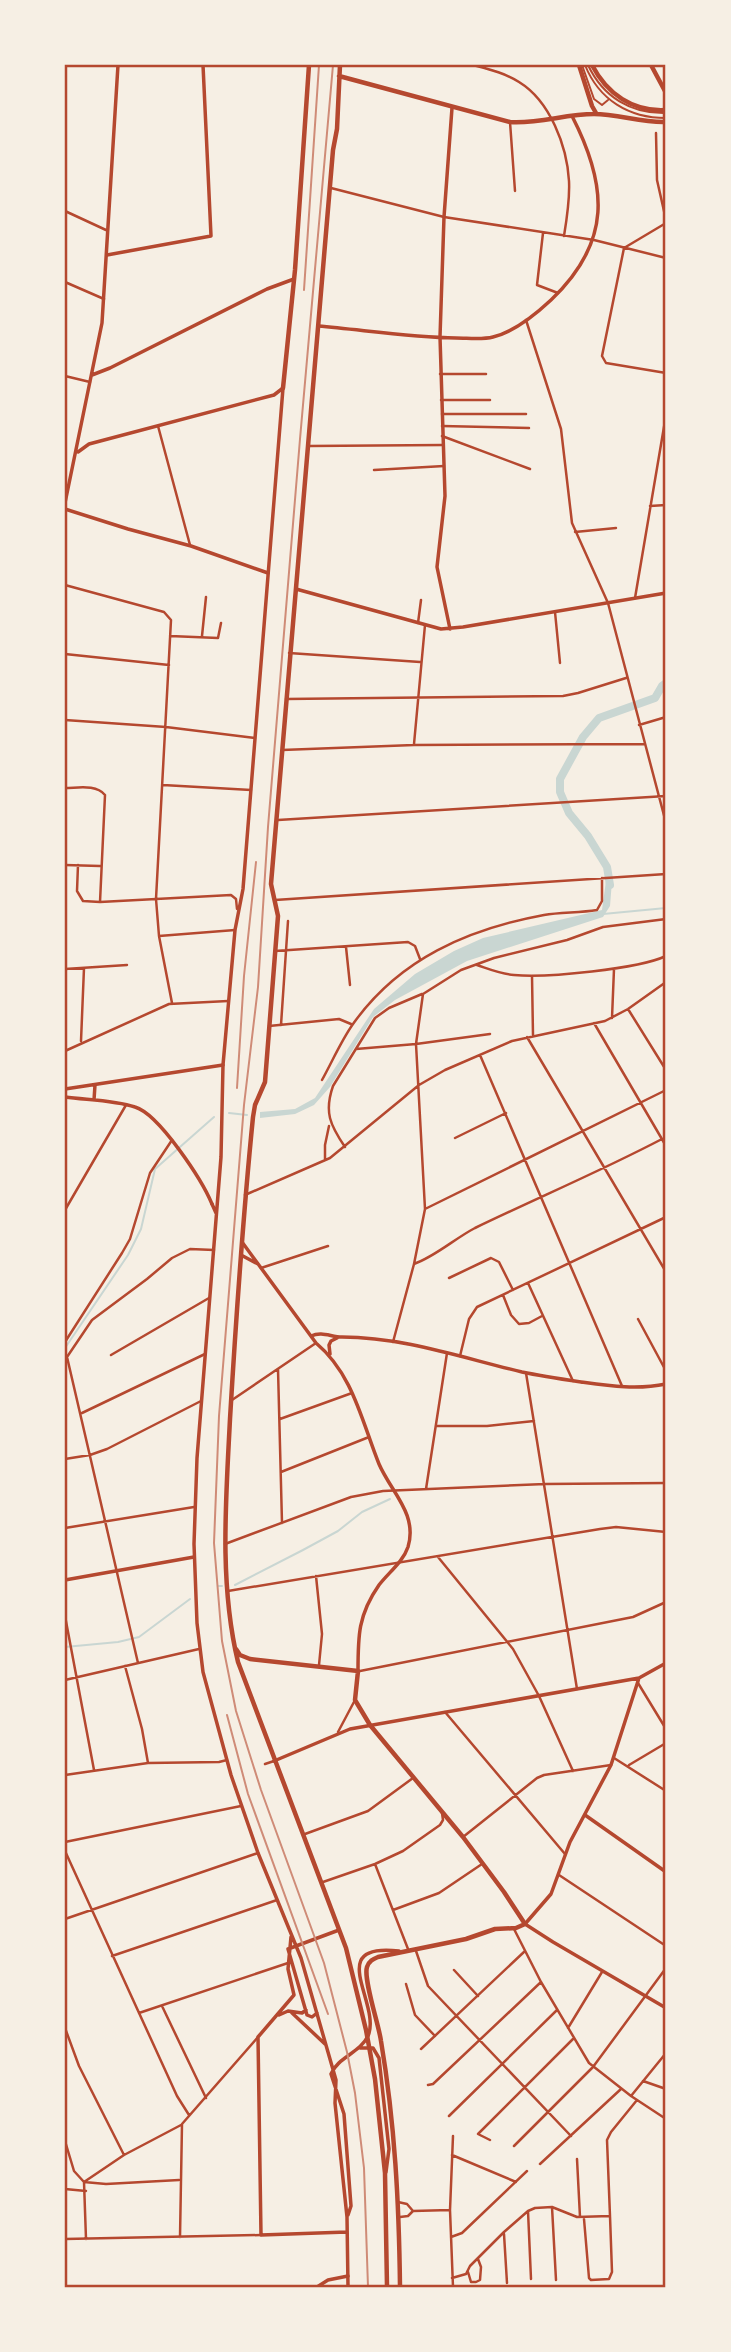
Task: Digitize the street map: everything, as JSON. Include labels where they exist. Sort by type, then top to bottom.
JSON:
[{"type":"main road","points":[[65,503],[105,299],[118,65]]},
{"type":"main road","points":[[107,255],[211,236],[203,65]]},
{"type":"main road","points":[[215,1205],[219,1190],[223,1065],[235,930],[243,889],[294,279],[309,65]]},
{"type":"main road","points":[[340,65],[337,129],[307,446],[271,884],[278,916],[265,1082],[255,1105],[245,1195],[225,1544],[228,1591],[240,1669],[346,1948],[366,2030],[375,2079],[386,2173],[387,2287]]},
{"type":"main road","points":[[585,65],[616,94],[634,106],[666,111]]},
{"type":"main road","points":[[585,65],[592,106],[597,114]]},
{"type":"main road","points":[[651,65],[666,93]]},
{"type":"main road","points":[[339,76],[510,122],[535,122],[571,114],[666,120]]},
{"type":"main road","points":[[450,629],[437,567],[445,496],[440,337],[444,217],[452,108]]},
{"type":"main road","points":[[318,326],[440,337],[492,338],[526,320],[558,293],[578,269],[594,240],[598,203],[595,171],[585,141],[571,114]]},
{"type":"main road","points":[[92,375],[267,289],[294,279]]},
{"type":"main road","points":[[76,453],[89,444],[274,394],[283,388]]},
{"type":"main road","points":[[274,394],[282,401]]},
{"type":"main road","points":[[80,433],[89,444]]},
{"type":"main road","points":[[65,509],[191,546],[268,573]]},
{"type":"main road","points":[[295,588],[425,625],[450,629],[666,593]]},
{"type":"main road","points":[[65,1089],[223,1065]]},
{"type":"main road","points":[[94,1085],[94,1100]]},
{"type":"main road","points":[[65,1097],[126,1105],[153,1117],[173,1141],[215,1205],[217,1214],[194,1507],[199,1649],[227,1760],[258,1853],[301,1958],[336,2080],[335,2103],[347,2217],[348,2287]]},
{"type":"main road","points":[[210,1195],[219,1190]]},
{"type":"main road","points":[[210,1195],[218,1198]]},
{"type":"main road","points":[[242,1242],[305,1329],[331,1356]]},
{"type":"main road","points":[[241,1255],[260,1266]]},
{"type":"main road","points":[[311,1336],[321,1333],[339,1338],[393,1342],[526,1373],[623,1388],[666,1384]]},
{"type":"main road","points":[[339,1338],[330,1342],[328,1348],[352,1392],[379,1464],[407,1513],[410,1533],[405,1554],[380,1584],[361,1618],[355,1700],[370,1725],[483,1863],[525,1924],[666,2008]]},
{"type":"main road","points":[[65,1580],[194,1557]]},
{"type":"main road","points":[[236,1648],[240,1655],[250,1659],[358,1671]]},
{"type":"main road","points":[[240,1669],[243,1663],[250,1659]]},
{"type":"main road","points":[[274,1761],[304,1750],[338,1732],[639,1680],[666,1663]]},
{"type":"main road","points":[[631,1680],[635,1691]]},
{"type":"main road","points":[[347,2217],[351,2206],[344,2114],[331,2076],[335,2066],[367,2038],[370,2026],[359,1971],[360,1961],[366,1955],[378,1951],[412,1950],[525,1924],[549,1898],[583,1815],[614,1758],[639,1680]]},
{"type":"main road","points":[[583,1815],[666,1872]]},
{"type":"main road","points":[[318,2011],[311,2018],[305,2007],[288,1949],[339,1930]]},
{"type":"main road","points":[[291,1935],[289,1972],[294,1996],[258,2037],[261,2235],[347,2232]]},
{"type":"main road","points":[[399,1951],[375,1958],[366,1970],[387,2076],[397,2162],[400,2287]]},
{"type":"main road","points":[[278,2015],[302,2013],[305,2007]]},
{"type":"main road","points":[[291,2012],[316,2034],[327,2049]]},
{"type":"main road","points":[[358,2048],[370,2047],[377,2054],[389,2149],[386,2173]]},
{"type":"main road","points":[[375,2079],[380,2074],[387,2076]]},
{"type":"main road","points":[[317,2287],[328,2280],[348,2276]]},
{"type":"street","points":[[473,65],[501,73],[524,86],[542,102],[551,119],[569,174],[564,236]]},
{"type":"street","points":[[510,122],[515,191]]},
{"type":"street","points":[[656,133],[657,180],[666,221],[624,248],[602,360],[606,363],[666,373]]},
{"type":"street","points":[[330,188],[444,217],[594,240],[666,258]]},
{"type":"street","points":[[65,211],[108,231]]},
{"type":"street","points":[[543,233],[536,283],[540,288],[558,293]]},
{"type":"street","points":[[65,282],[105,299]]},
{"type":"street","points":[[526,320],[561,429],[570,513],[575,532],[608,603],[666,823]]},
{"type":"street","points":[[440,374],[486,374]]},
{"type":"street","points":[[65,376],[90,382]]},
{"type":"street","points":[[441,400],[490,400]]},
{"type":"street","points":[[441,414],[526,414]]},
{"type":"street","points":[[635,598],[666,415]]},
{"type":"street","points":[[158,426],[191,546]]},
{"type":"street","points":[[442,426],[529,428]]},
{"type":"street","points":[[442,436],[530,469]]},
{"type":"street","points":[[307,446],[443,445]]},
{"type":"street","points":[[65,466],[72,469]]},
{"type":"street","points":[[374,470],[444,466]]},
{"type":"street","points":[[650,506],[666,505]]},
{"type":"street","points":[[575,532],[616,528]]},
{"type":"street","points":[[65,584],[164,612],[171,624],[156,899],[159,936],[172,1003]]},
{"type":"street","points":[[202,636],[206,597]]},
{"type":"street","points":[[418,623],[421,600]]},
{"type":"street","points":[[555,612],[560,663]]},
{"type":"street","points":[[170,636],[218,638],[221,623]]},
{"type":"street","points":[[414,745],[425,625]]},
{"type":"street","points":[[289,653],[421,662]]},
{"type":"street","points":[[65,654],[169,665]]},
{"type":"street","points":[[286,699],[563,696],[628,678]]},
{"type":"street","points":[[639,725],[666,717]]},
{"type":"street","points":[[65,720],[166,727],[255,738]]},
{"type":"street","points":[[282,750],[414,745],[645,744]]},
{"type":"street","points":[[162,785],[251,790]]},
{"type":"street","points":[[65,788],[94,788],[105,795],[100,902]]},
{"type":"street","points":[[276,820],[666,796]]},
{"type":"street","points":[[65,865],[101,866]]},
{"type":"street","points":[[78,865],[78,895],[83,901],[232,895],[236,899],[238,914]]},
{"type":"street","points":[[275,900],[666,874]]},
{"type":"street","points":[[321,1080],[353,1025],[373,1000],[419,959],[455,940],[482,930],[560,912],[597,910],[602,901],[603,877]]},
{"type":"street","points":[[326,1160],[330,1095],[340,1073],[380,1013],[423,994],[453,975],[476,965],[567,940],[603,927],[666,919]]},
{"type":"street","points":[[281,1025],[288,921]]},
{"type":"street","points":[[159,936],[235,930]]},
{"type":"street","points":[[275,951],[408,942],[415,946],[419,959]]},
{"type":"street","points":[[346,947],[350,985]]},
{"type":"street","points":[[476,965],[507,974],[532,975],[614,968],[651,962],[666,956]]},
{"type":"street","points":[[65,969],[127,965]]},
{"type":"street","points":[[81,1043],[84,968]]},
{"type":"street","points":[[612,1018],[614,968]]},
{"type":"street","points":[[532,975],[533,1035]]},
{"type":"street","points":[[245,1195],[326,1160],[419,1085],[445,1070],[533,1035],[612,1018],[666,982]]},
{"type":"street","points":[[393,1342],[414,1264],[425,1209],[416,1044],[423,994]]},
{"type":"street","points":[[65,1051],[172,1003],[229,1001]]},
{"type":"street","points":[[628,1009],[666,1070]]},
{"type":"street","points":[[269,1026],[339,1019],[353,1025]]},
{"type":"street","points":[[594,1023],[666,1146]]},
{"type":"street","points":[[356,1049],[490,1034]]},
{"type":"street","points":[[527,1037],[666,1272]]},
{"type":"street","points":[[480,1055],[623,1388]]},
{"type":"street","points":[[425,1209],[666,1090]]},
{"type":"street","points":[[65,1210],[126,1105]]},
{"type":"street","points":[[455,1138],[506,1113]]},
{"type":"street","points":[[330,1125],[345,1147]]},
{"type":"street","points":[[414,1264],[471,1230],[662,1139]]},
{"type":"street","points":[[65,1342],[130,1239],[150,1173],[173,1141]]},
{"type":"street","points":[[460,1356],[472,1312],[477,1307],[666,1217]]},
{"type":"street","points":[[260,1266],[328,1246]]},
{"type":"street","points":[[138,1663],[68,1357],[92,1320],[172,1258],[190,1250],[214,1250]]},
{"type":"street","points":[[449,1278],[491,1258],[502,1267],[513,1290]]},
{"type":"street","points":[[528,1283],[573,1381]]},
{"type":"street","points":[[503,1295],[511,1315],[519,1324],[529,1323],[542,1316]]},
{"type":"street","points":[[110,1355],[209,1298]]},
{"type":"street","points":[[638,1319],[666,1371]]},
{"type":"street","points":[[232,1400],[316,1343]]},
{"type":"street","points":[[82,1413],[206,1353]]},
{"type":"street","points":[[426,1489],[447,1353]]},
{"type":"street","points":[[278,1369],[282,1523]]},
{"type":"street","points":[[526,1373],[577,1689]]},
{"type":"street","points":[[280,1419],[352,1392]]},
{"type":"street","points":[[65,1459],[107,1450],[201,1401]]},
{"type":"street","points":[[436,1426],[487,1426],[535,1420]]},
{"type":"street","points":[[281,1472],[370,1437]]},
{"type":"street","points":[[225,1544],[351,1497],[394,1490],[545,1484],[666,1483]]},
{"type":"street","points":[[65,1528],[194,1507]]},
{"type":"street","points":[[228,1591],[616,1527],[666,1532]]},
{"type":"street","points":[[438,1557],[513,1650],[539,1696],[573,1771]]},
{"type":"street","points":[[316,1576],[322,1634],[319,1665]]},
{"type":"street","points":[[358,1671],[633,1618],[666,1602]]},
{"type":"street","points":[[65,1616],[94,1770]]},
{"type":"street","points":[[65,1680],[199,1649]]},
{"type":"street","points":[[125,1666],[148,1763]]},
{"type":"street","points":[[639,1680],[666,1729]]},
{"type":"street","points":[[338,1732],[355,1700]]},
{"type":"street","points":[[445,1712],[566,1855]]},
{"type":"street","points":[[629,1765],[666,1743]]},
{"type":"street","points":[[614,1758],[629,1765],[666,1791]]},
{"type":"street","points":[[65,1775],[148,1763],[227,1760]]},
{"type":"street","points":[[265,1764],[274,1761]]},
{"type":"street","points":[[463,1837],[514,1795],[544,1775],[611,1765]]},
{"type":"street","points":[[302,1836],[368,1811],[413,1778]]},
{"type":"street","points":[[65,1842],[242,1806]]},
{"type":"street","points":[[320,1883],[403,1851],[440,1825],[442,1812]]},
{"type":"street","points":[[65,1851],[177,2096],[189,2115]]},
{"type":"street","points":[[65,1919],[258,1853]]},
{"type":"street","points":[[393,1910],[439,1893],[483,1863]]},
{"type":"street","points":[[375,1864],[426,1984],[571,2136]]},
{"type":"street","points":[[559,1875],[666,1946]]},
{"type":"street","points":[[112,1956],[277,1900]]},
{"type":"street","points":[[514,1928],[541,1982],[593,2067],[666,2119]]},
{"type":"street","points":[[421,2049],[525,1951]]},
{"type":"street","points":[[139,2013],[289,1962]]},
{"type":"street","points":[[277,1968],[289,1972]]},
{"type":"street","points":[[514,2146],[593,2067],[666,1968]]},
{"type":"street","points":[[454,1970],[478,1996]]},
{"type":"street","points":[[568,2028],[602,1972]]},
{"type":"street","points":[[428,2085],[433,2084],[541,1982]]},
{"type":"street","points":[[406,1984],[415,2015],[435,2036]]},
{"type":"street","points":[[162,2006],[206,2098]]},
{"type":"street","points":[[449,2116],[557,2010]]},
{"type":"street","points":[[65,2028],[79,2066],[124,2155]]},
{"type":"street","points":[[85,2182],[124,2155],[182,2124],[258,2037]]},
{"type":"street","points":[[490,2140],[478,2134],[574,2038]]},
{"type":"street","points":[[631,2096],[666,2053]]},
{"type":"street","points":[[643,2081],[666,2089]]},
{"type":"street","points":[[540,2164],[621,2089]]},
{"type":"street","points":[[577,2159],[588,2274],[591,2280],[609,2278],[612,2275],[607,2140],[637,2100]]},
{"type":"street","points":[[180,2237],[182,2124]]},
{"type":"street","points":[[453,2136],[450,2210],[453,2287]]},
{"type":"street","points":[[65,2141],[74,2171],[85,2182],[86,2239]]},
{"type":"street","points":[[452,2155],[516,2182]]},
{"type":"street","points":[[451,2237],[462,2233],[527,2171]]},
{"type":"street","points":[[85,2182],[106,2184],[180,2180]]},
{"type":"street","points":[[65,2189],[86,2191]]},
{"type":"street","points":[[397,2202],[407,2204],[413,2211]]},
{"type":"street","points":[[469,2279],[470,2266],[528,2211],[552,2207],[582,2217],[610,2216]]},
{"type":"street","points":[[552,2207],[556,2280]]},
{"type":"street","points":[[398,2217],[408,2216],[413,2211],[450,2210]]},
{"type":"street","points":[[528,2211],[531,2279]]},
{"type":"street","points":[[504,2232],[507,2284]]},
{"type":"street","points":[[65,2239],[261,2235]]},
{"type":"street","points":[[462,2276],[475,2283],[480,2279],[481,2265],[478,2259]]},
{"type":"street","points":[[452,2278],[468,2272]]},
{"type":"lane","points":[[585,65],[594,99],[602,105],[609,94],[606,85]]},
{"type":"lane","points":[[585,65],[620,104],[635,110],[666,111]]},
{"type":"lane","points":[[585,65],[593,82],[608,99],[625,110],[666,120]]},
{"type":"lane","points":[[619,116],[641,115]]},
{"type":"shaded area","points":[[606,881],[612,881],[610,906],[603,917],[467,961],[395,1000],[373,1017],[330,1087],[314,1105],[295,1114],[260,1118],[260,1112],[295,1109],[315,1098],[374,1009],[415,974],[483,938],[602,910]]},
{"type":"waterway","points":[[610,885],[607,867],[588,836],[569,813],[560,792],[560,779],[583,737],[599,718],[655,698],[666,683]]},
{"type":"waterway","points":[[603,914],[666,908]]},
{"type":"waterway","points":[[229,1113],[247,1115]]},
{"type":"waterway","points":[[65,1348],[128,1255],[141,1229],[155,1169],[214,1117]]},
{"type":"waterway","points":[[235,1585],[338,1531],[362,1512],[390,1499]]},
{"type":"waterway","points":[[65,1647],[118,1642],[139,1637],[190,1599]]},
{"type":"railway","points":[[304,290],[319,65]]},
{"type":"railway","points":[[333,65],[268,827],[258,987],[244,1105],[219,1416],[214,1543],[222,1641],[236,1711],[261,1790],[324,1963],[347,2052],[364,2168],[368,2287]]},
{"type":"railway","points":[[237,1088],[244,976],[256,862]]},
{"type":"railway","points":[[227,1715],[248,1794],[328,2014]]}]
